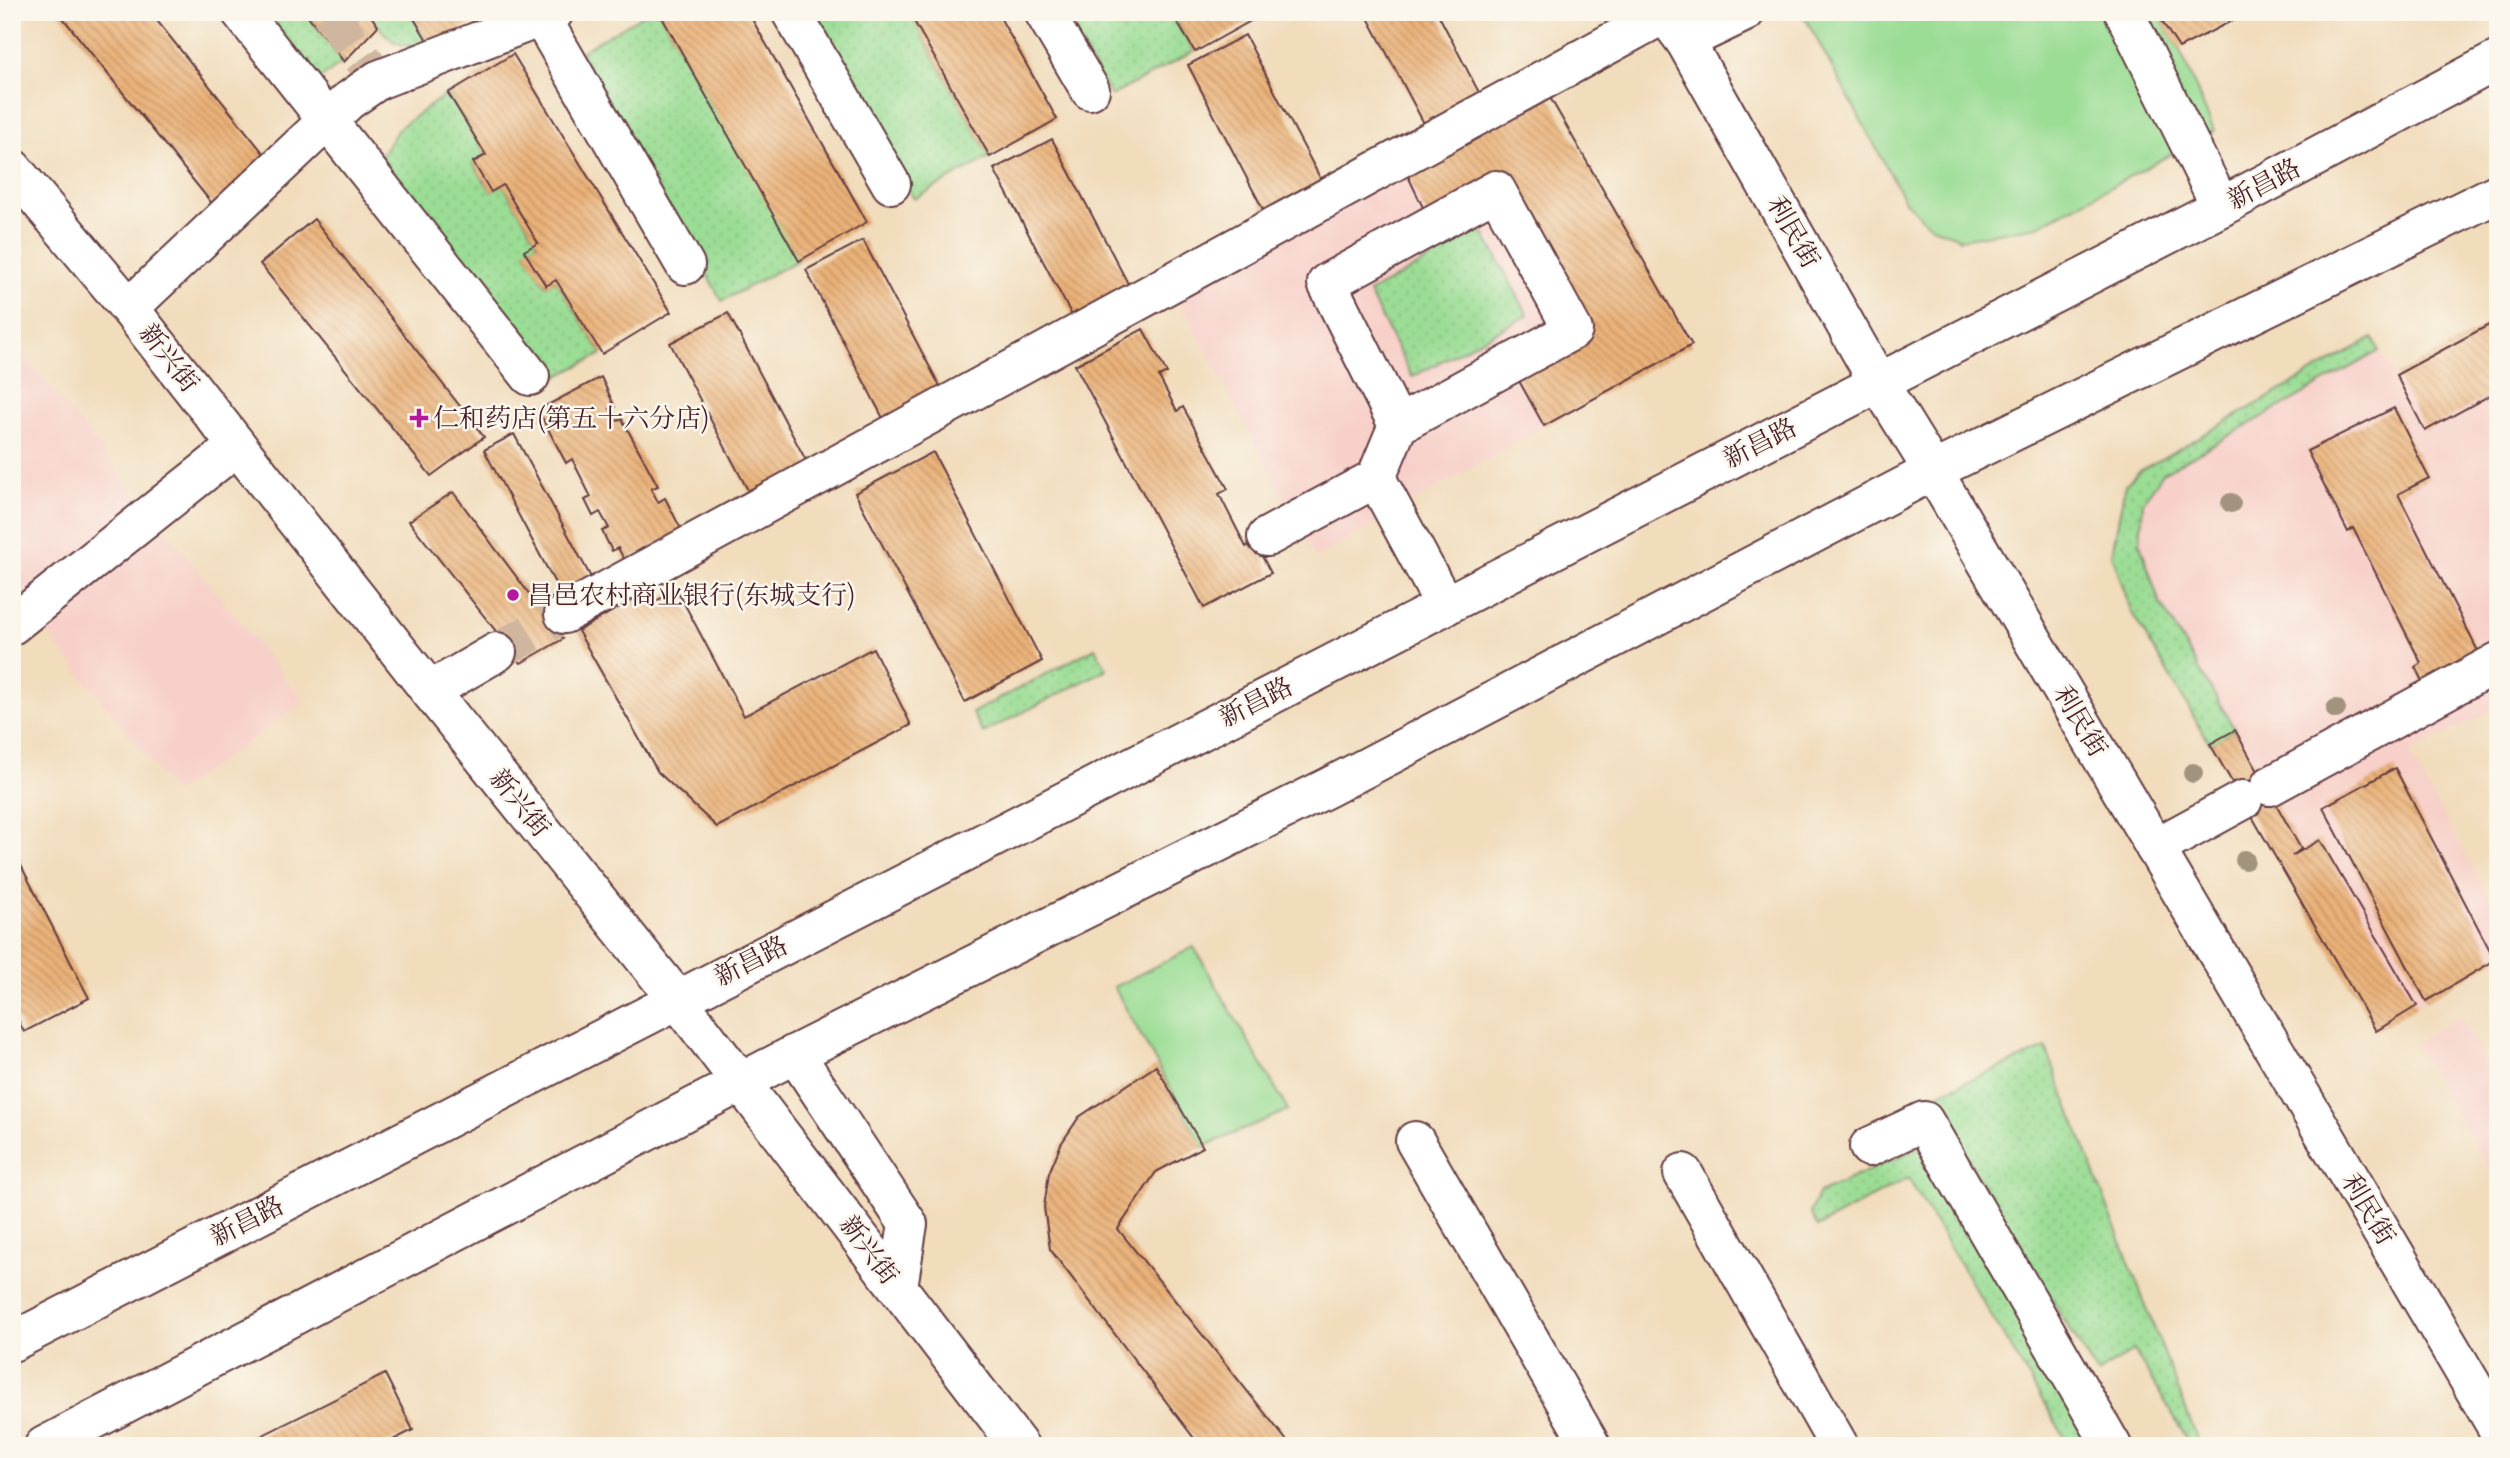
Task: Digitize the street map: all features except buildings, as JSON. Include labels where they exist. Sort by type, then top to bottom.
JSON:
[{"type":"main road","points":[[241,12],[530,376]]},
{"type":"main road","points":[[791,12],[891,184]]},
{"type":"main road","points":[[1044,12],[1090,90]]},
{"type":"main road","points":[[564,614],[1670,23],[1745,12]]},
{"type":"main road","points":[[2124,12],[2221,207]]},
{"type":"main road","points":[[129,308],[348,101],[378,80],[545,14],[685,265]]},
{"type":"main road","name":"利民街","points":[[1670,23],[1878,383],[1933,471],[2496,1423]]},
{"type":"main road","name":"新昌路","points":[[12,1342],[2221,207],[2498,60]]},
{"type":"main road","name":"新兴街","points":[[12,168],[129,308],[430,691],[677,999],[1019,1446]]},
{"type":"main road","points":[[1267,537],[1376,478],[1398,425],[1573,330],[1496,190],[1327,283],[1398,425]]},
{"type":"main road","points":[[44,1446],[795,1054],[1329,787],[1933,471],[2498,193]]},
{"type":"main road","points":[[12,625],[237,446]]},
{"type":"main road","points":[[1376,478],[1445,606]]},
{"type":"main road","points":[[430,691],[497,652]]},
{"type":"main road","points":[[2155,848],[2498,662]]},
{"type":"main road","points":[[795,1054],[908,1224],[898,1287]]},
{"type":"main road","points":[[1869,1147],[1924,1121],[2112,1446]]},
{"type":"main road","points":[[1415,1141],[1591,1446]]},
{"type":"main road","points":[[1683,1173],[1839,1446]]},
{"type":"shaded area","points":[[1548,94],[1692,345],[1544,426],[1316,558],[1178,298]]},
{"type":"shaded area","points":[[2498,320],[2498,707],[2409,754],[2498,914],[2498,958],[2376,1031],[2210,744],[2235,730],[2159,601],[2140,543],[2143,502],[2163,473],[2379,351],[2396,375]]},
{"type":"shaded area","points":[[12,339],[304,702],[175,793],[12,588]]},
{"type":"shaded area","points":[[2459,1016],[2498,1084],[2498,1185],[2414,1043]]},
{"type":"green space","points":[[253,12],[305,12],[344,62],[322,77],[307,78]]},
{"type":"green space","points":[[368,12],[410,12],[431,47],[408,46],[393,41]]},
{"type":"green space","points":[[648,12],[659,12],[800,259],[722,301],[580,52]]},
{"type":"green space","points":[[806,12],[909,12],[990,157],[914,199]]},
{"type":"green space","points":[[1062,12],[1170,12],[1194,51],[1111,96]]},
{"type":"green space","points":[[1802,12],[2156,12],[2179,48],[2214,131],[2038,226],[1961,239],[1930,226],[1905,201]]},
{"type":"green space","points":[[448,93],[486,155],[473,163],[491,192],[503,185],[538,243],[525,251],[546,286],[556,280],[602,354],[552,379],[380,157],[399,128]]},
{"type":"green space","points":[[1482,230],[1528,315],[1412,377],[1369,293]]},
{"type":"green space","points":[[2373,338],[2379,351],[2163,473],[2143,502],[2140,543],[2159,601],[2235,730],[2210,744],[2131,611],[2112,554],[2125,485],[2138,472]]},
{"type":"green space","points":[[1095,648],[1107,669],[983,733],[972,713]]},
{"type":"green space","points":[[1194,947],[1288,1110],[1203,1147],[1114,987]]},
{"type":"green space","points":[[2046,1048],[2200,1446],[2191,1446],[2134,1350],[2097,1374],[1930,1097]]},
{"type":"green space","points":[[1922,1146],[2078,1410],[2086,1446],[2070,1446],[1908,1178],[1817,1227],[1810,1212],[1819,1193]]},
{"type":"tunnel","points":[[329,12],[378,80]]},
{"type":"tunnel","points":[[497,652],[564,614]]},
{"type":"place","name":"仁和药店(第五十六分店)","points":[[419,418]]},
{"type":"place","name":"昌邑农村商业银行(东城支行)","points":[[513,595]]}]
